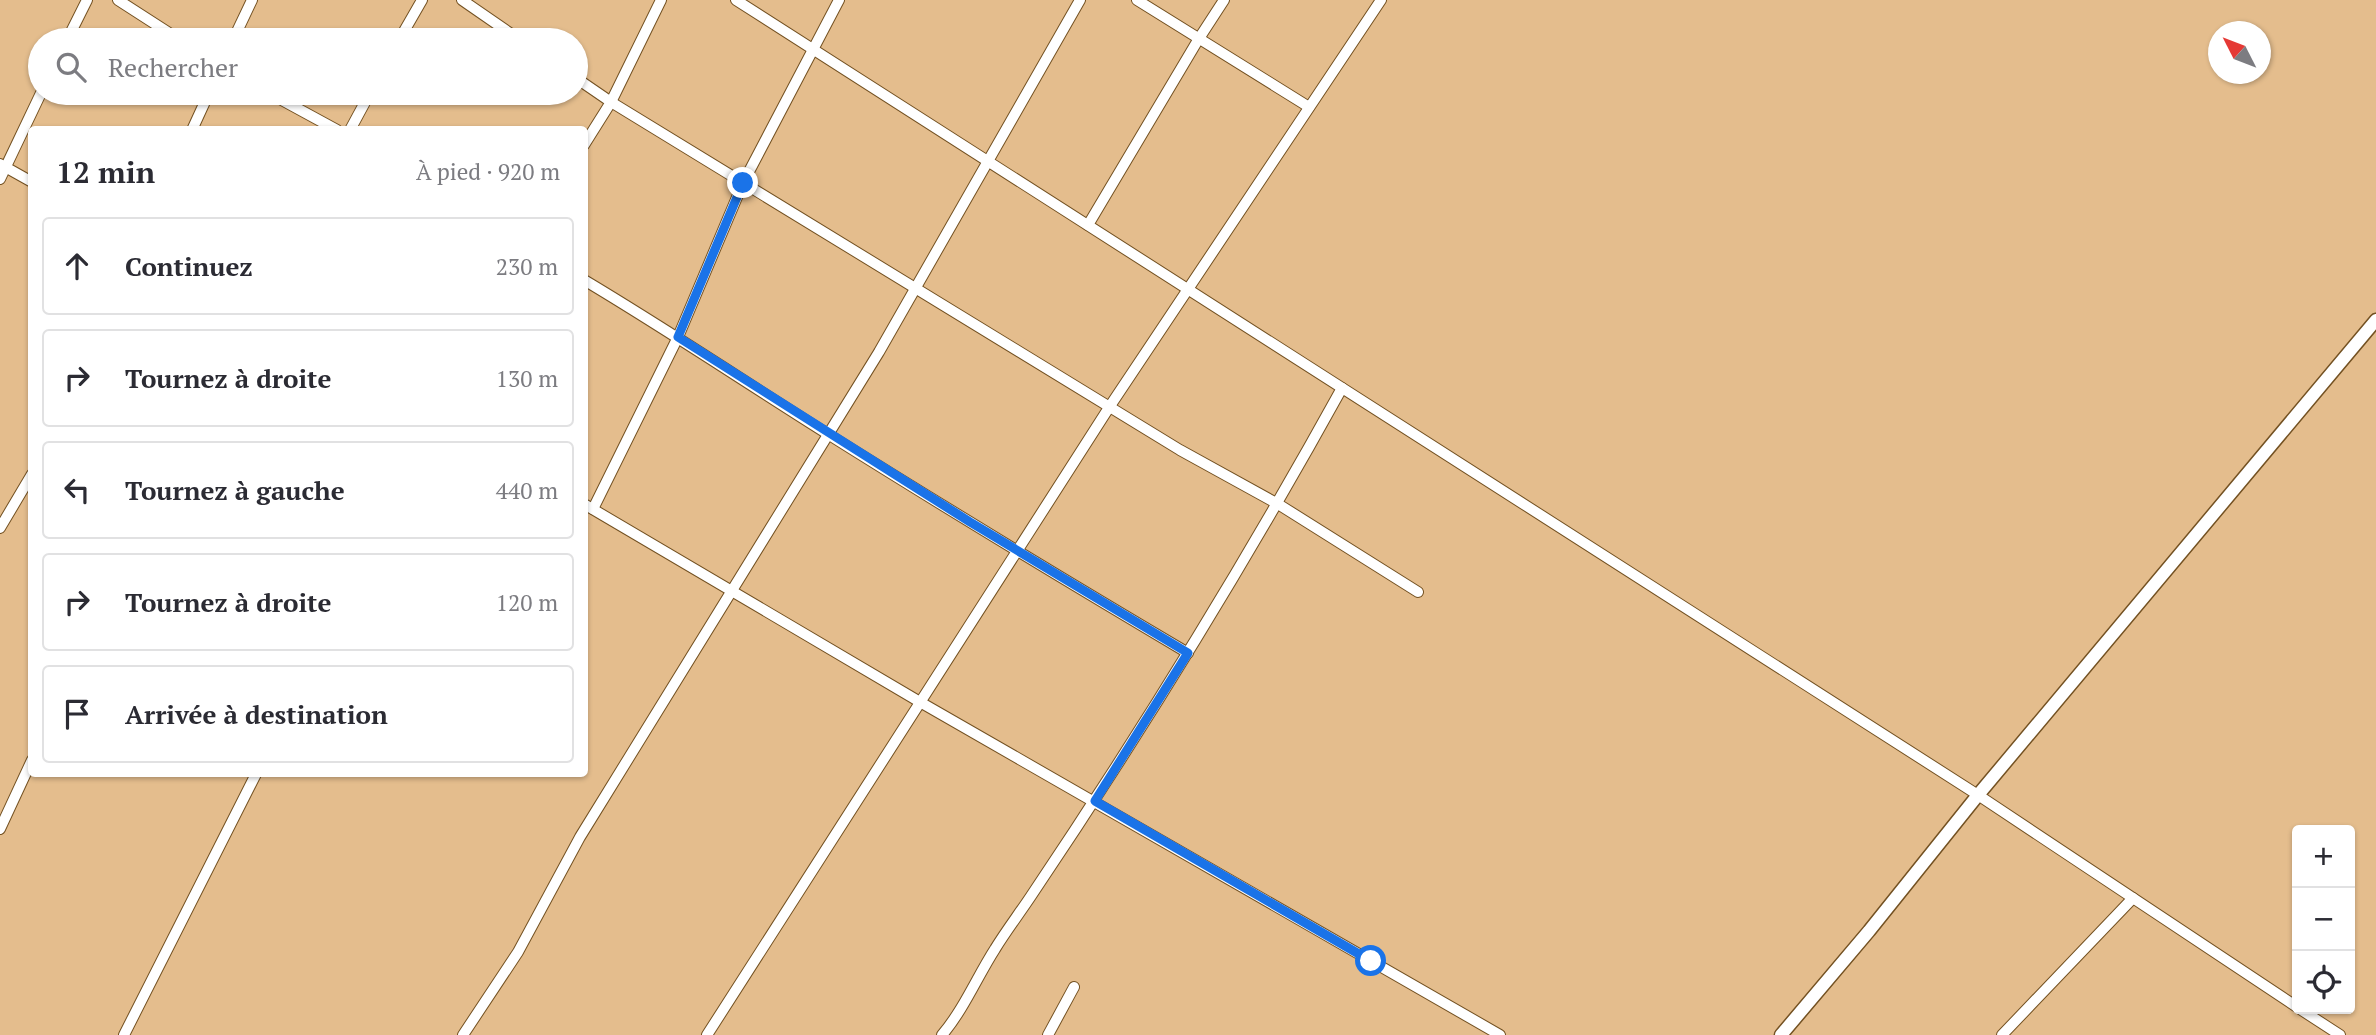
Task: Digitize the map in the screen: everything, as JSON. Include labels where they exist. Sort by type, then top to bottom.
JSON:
[{"type":"main road","points":[[1781,1035],[2376,320]]},
{"type":"street","points":[[73,28],[87,0]]},
{"type":"street","points":[[118,0],[161,28]]},
{"type":"street","points":[[239,28],[252,0]]},
{"type":"street","points":[[406,28],[422,0]]},
{"type":"street","points":[[461,0],[502,28]]},
{"type":"street","points":[[588,139],[611,102],[661,0]]},
{"type":"street","points":[[736,0],[1978,795],[2292,1003]]},
{"type":"street","points":[[839,0],[815,51],[743,183],[678,337],[589,506],[920,702],[1500,1035]]},
{"type":"street","points":[[463,1035],[518,953],[580,836],[915,289],[1080,0]]},
{"type":"street","points":[[1137,0],[1308,107]]},
{"type":"street","points":[[1088,225],[1224,0]]},
{"type":"street","points":[[707,1035],[1110,406],[1381,0]]},
{"type":"street","points":[[588,86],[915,289],[1180,450],[1278,504],[1418,592]]},
{"type":"street","points":[[0,179],[3,166],[35,105]]},
{"type":"street","points":[[194,126],[203,105]]},
{"type":"street","points":[[291,105],[330,126]]},
{"type":"street","points":[[352,126],[364,105]]},
{"type":"street","points":[[3,166],[28,180]]},
{"type":"street","points":[[588,282],[1017,552],[1188,653]]},
{"type":"street","points":[[942,1035],[952,1023],[995,948],[1095,801],[1188,653],[1278,504],[1342,388]]},
{"type":"street","points":[[0,528],[28,481]]},
{"type":"street","points":[[0,829],[28,769]]},
{"type":"street","points":[[124,1035],[254,777]]},
{"type":"street","points":[[2002,1035],[2133,898]]},
{"type":"street","points":[[1048,1035],[1073,987]]},
{"type":"street","points":[[2308,1014],[2340,1035]]},
{"type":"route","points":[[743,183],[678,337],[1017,552],[1188,653],[1095,801],[1371,961]]}]
